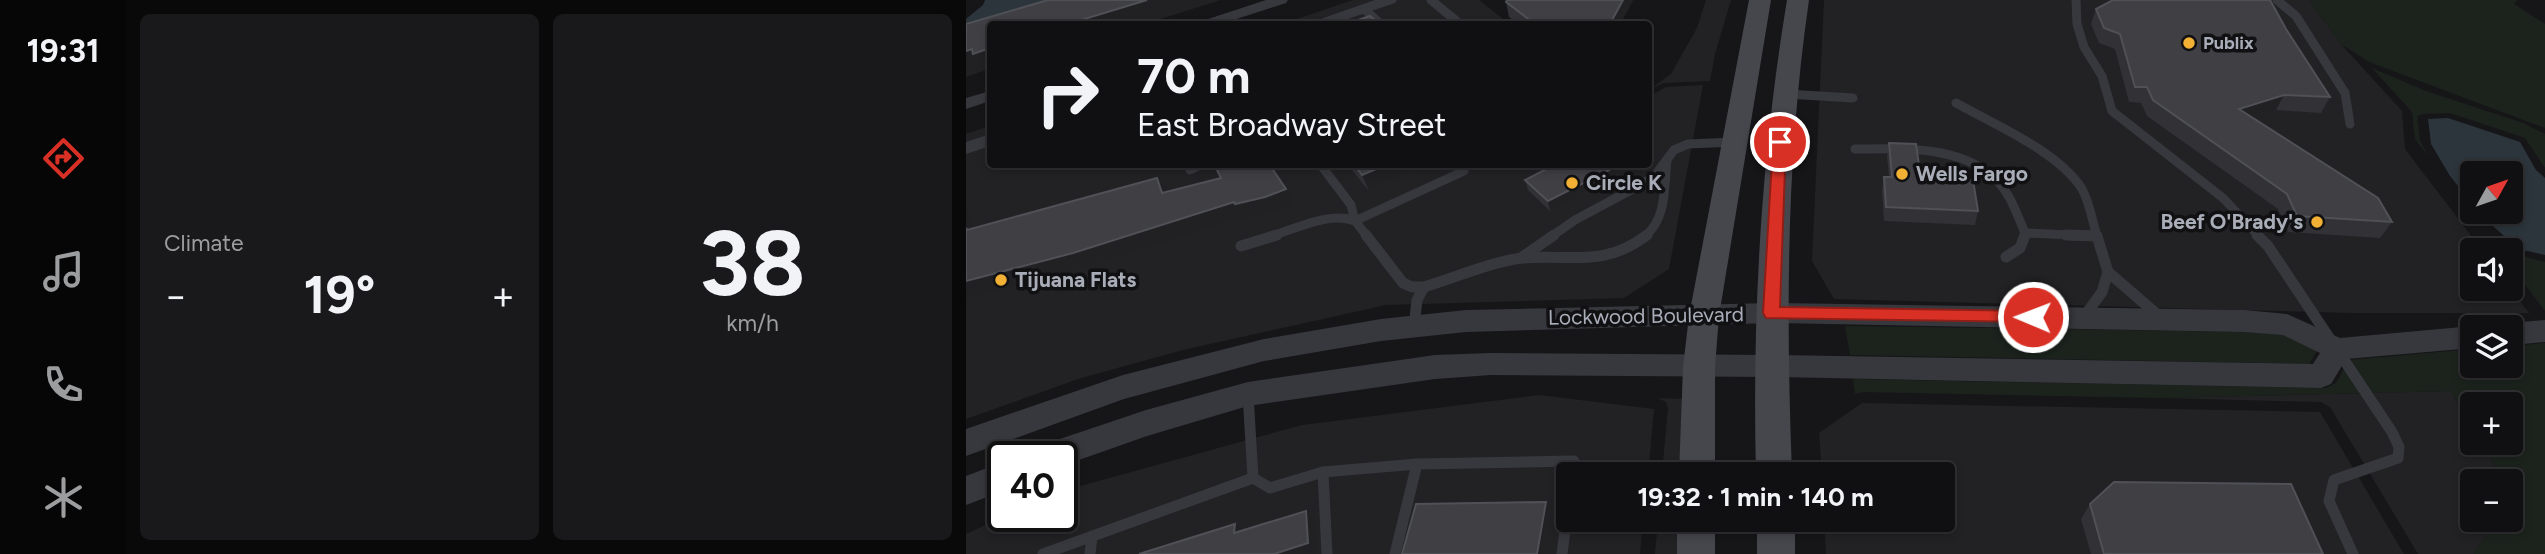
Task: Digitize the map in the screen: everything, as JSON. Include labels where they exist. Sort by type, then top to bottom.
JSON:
[{"type":"main road","points":[[1697,462],[1699,367],[1704,316],[1760,0]]},
{"type":"main road","points":[[1774,462],[1774,225],[1785,94],[1798,0]]},
{"type":"main road","points":[[1696,532],[1696,554]]},
{"type":"main road","points":[[1776,532],[1776,554]]},
{"type":"street","points":[[1216,21],[1281,0]]},
{"type":"street","points":[[1329,21],[1390,0]]},
{"type":"street","points":[[966,104],[987,97]]},
{"type":"street","points":[[966,148],[987,141]]},
{"type":"street","name":"Lockwood Boulevard","points":[[966,443],[1018,422],[1123,387],[1264,350],[1466,321],[1772,313],[2164,319],[2287,325],[2337,349]]},
{"type":"street","points":[[2523,333],[2545,331]]},
{"type":"street","points":[[1078,447],[1146,423],[1248,394],[1435,367],[1491,364],[1772,366],[2321,376],[2337,349],[2460,338]]},
{"type":"street","points":[[966,491],[987,482]]},
{"type":"lane","points":[[1431,0],[1456,21]]},
{"type":"lane","points":[[2076,0],[2077,24],[2084,47],[2102,76],[2112,111],[2223,198],[2248,223],[2267,246],[2392,432],[2399,447],[2398,458],[2380,465],[2359,468],[2334,480],[2329,501],[2353,554]]},
{"type":"lane","points":[[2277,0],[2296,16],[2345,93],[2350,124]]},
{"type":"lane","points":[[1364,9],[1378,21]]},
{"type":"lane","points":[[1785,94],[1853,98]]},
{"type":"lane","points":[[1956,103],[2029,146],[2069,175],[2082,190],[2108,272],[2164,319]]},
{"type":"lane","points":[[1241,246],[1330,218],[1345,217],[1355,222],[1403,283],[1412,287],[1424,287],[1521,258],[1591,259],[1613,254],[1635,244],[1653,230],[1660,217],[1660,176],[1674,150],[1688,144],[1735,142]]},
{"type":"lane","points":[[1855,149],[1909,150],[1961,159],[1980,168],[2000,184],[2025,233],[2025,241],[2018,252],[2007,257]]},
{"type":"lane","points":[[1190,170],[1194,168]]},
{"type":"lane","points":[[1323,168],[1352,205],[1355,222]]},
{"type":"lane","points":[[1355,222],[1464,171]]},
{"type":"lane","points":[[1521,258],[1575,220],[1660,176]]},
{"type":"lane","points":[[2025,233],[2096,236]]},
{"type":"lane","points":[[2083,318],[2102,292],[2108,272]]},
{"type":"lane","points":[[1414,327],[1419,292],[1424,287]]},
{"type":"lane","points":[[1248,394],[1253,478]]},
{"type":"lane","points":[[1253,478],[1270,488],[1323,472],[1417,464],[1574,462]]},
{"type":"lane","points":[[1395,554],[1417,464]]},
{"type":"lane","points":[[1323,472],[1327,554]]},
{"type":"lane","points":[[1043,554],[1253,478]]},
{"type":"lane","points":[[1562,554],[1565,532]]},
{"type":"lane","points":[[1090,554],[1092,536]]},
{"type":"shaded area","points":[[985,0],[1070,0],[966,25],[966,19],[983,5]]},
{"type":"shaded area","points":[[1353,0],[1479,0],[1505,21],[1291,21]]},
{"type":"shaded area","points":[[1706,0],[1731,0],[1710,81],[1664,83],[1652,89],[1671,74],[1697,28]]},
{"type":"shaded area","points":[[1824,0],[2309,0],[2341,44],[2402,111],[2405,149],[2473,238],[2460,238],[2460,301],[2520,301],[2529,313],[2352,313],[1834,299],[1812,261]]},
{"type":"shaded area","points":[[2309,0],[2517,0],[2514,4],[2545,24],[2545,128],[2369,62],[2341,44]]},
{"type":"shaded area","points":[[2372,68],[2426,91],[2523,123],[2545,134],[2545,168],[2525,138],[2450,113],[2417,116],[2420,141],[2429,157],[2415,139],[2412,112]]},
{"type":"shaded area","points":[[1703,85],[1669,269],[1624,298],[1386,305],[1187,349],[1081,378],[966,419],[966,134],[987,127],[987,168],[1652,168],[1652,94],[1666,87]]},
{"type":"shaded area","points":[[2448,118],[2520,142],[2536,170],[2545,178],[2545,255],[2523,250],[2523,238],[2506,238],[2491,224],[2524,224],[2524,161],[2460,161],[2460,189],[2431,144],[2428,119]]},
{"type":"shaded area","points":[[2523,256],[2545,262],[2545,311],[2523,282]]},
{"type":"shaded area","points":[[1845,326],[2246,332],[2285,335],[2317,351],[2309,364],[1850,355]]},
{"type":"shaded area","points":[[2545,343],[2545,554],[2474,554],[2489,532],[2523,532],[2523,469],[2496,469],[2488,455],[2523,455],[2523,392],[2460,392],[2460,406],[2451,391],[2159,398],[1863,392],[1855,394],[1853,379],[2325,388],[2336,383],[2349,360],[2460,350],[2460,378],[2523,378],[2523,345]]},
{"type":"shaded area","points":[[2451,391],[2460,406],[2460,455],[2488,455],[2496,469],[2460,469],[2460,532],[2489,532],[2474,554],[2418,554],[2330,407],[2321,402],[2159,398]]},
{"type":"shaded area","points":[[1539,395],[1654,409],[1649,462],[1556,462],[1556,532],[1642,532],[1640,554],[966,554],[966,534],[987,524],[987,532],[1078,532],[1078,487],[1302,425]]},
{"type":"shaded area","points":[[1658,398],[1683,399],[1680,462],[1663,462],[1668,408],[1666,402]]},
{"type":"shaded area","points":[[1862,403],[2320,412],[2404,554],[1826,554],[1825,532],[1955,532],[1955,462],[1821,462],[1819,433]]},
{"type":"shaded area","points":[[1657,532],[1678,532],[1677,554],[1655,554]]},
{"type":"building","points":[[1048,0],[1147,0],[1078,21],[987,21],[987,49],[973,54],[972,49],[966,51],[966,24]]},
{"type":"building","points":[[1623,0],[1612,21],[1531,21],[1506,2]]},
{"type":"building","points":[[2113,0],[2270,0],[2330,97],[2284,95],[2239,109],[2378,198],[2392,222],[2297,216],[2287,194],[2153,100],[2147,87],[2135,87],[2120,34],[2104,28],[2096,9]]},
{"type":"building","points":[[1370,16],[1376,21],[1355,21]]},
{"type":"building","name":"Wells Fargo","points":[[1889,143],[1916,144],[1921,179],[1973,180],[1978,211],[1886,207],[1884,177],[1892,177]]},
{"type":"building","points":[[1216,168],[1272,168],[1286,189],[1265,197],[1235,204],[1234,202],[1073,253],[966,281],[966,228],[967,230],[1157,178],[1162,193],[1221,178]]},
{"type":"building","points":[[1357,168],[1379,168],[1362,175]]},
{"type":"building","points":[[1548,168],[1613,168],[1548,201],[1525,180]]},
{"type":"building","points":[[2114,482],[2291,484],[2323,554],[2104,554],[2090,504]]},
{"type":"building","points":[[1546,502],[1537,554],[1402,554],[1416,504]]},
{"type":"building","points":[[1306,511],[1308,543],[1274,554],[1139,554],[1235,524],[1234,533]]},
{"type":"place","name":"Publix","points":[[2189,43]]},
{"type":"place","name":"Wells Fargo","points":[[1902,174]]},
{"type":"place","name":"Circle K","points":[[1572,183]]},
{"type":"place","name":"Beef O'Brady's","points":[[2317,222]]},
{"type":"place","name":"Tijuana Flats","points":[[1001,280]]},
{"type":"route","points":[[1780,142],[1774,225],[1772,313],[2033,317]]}]
